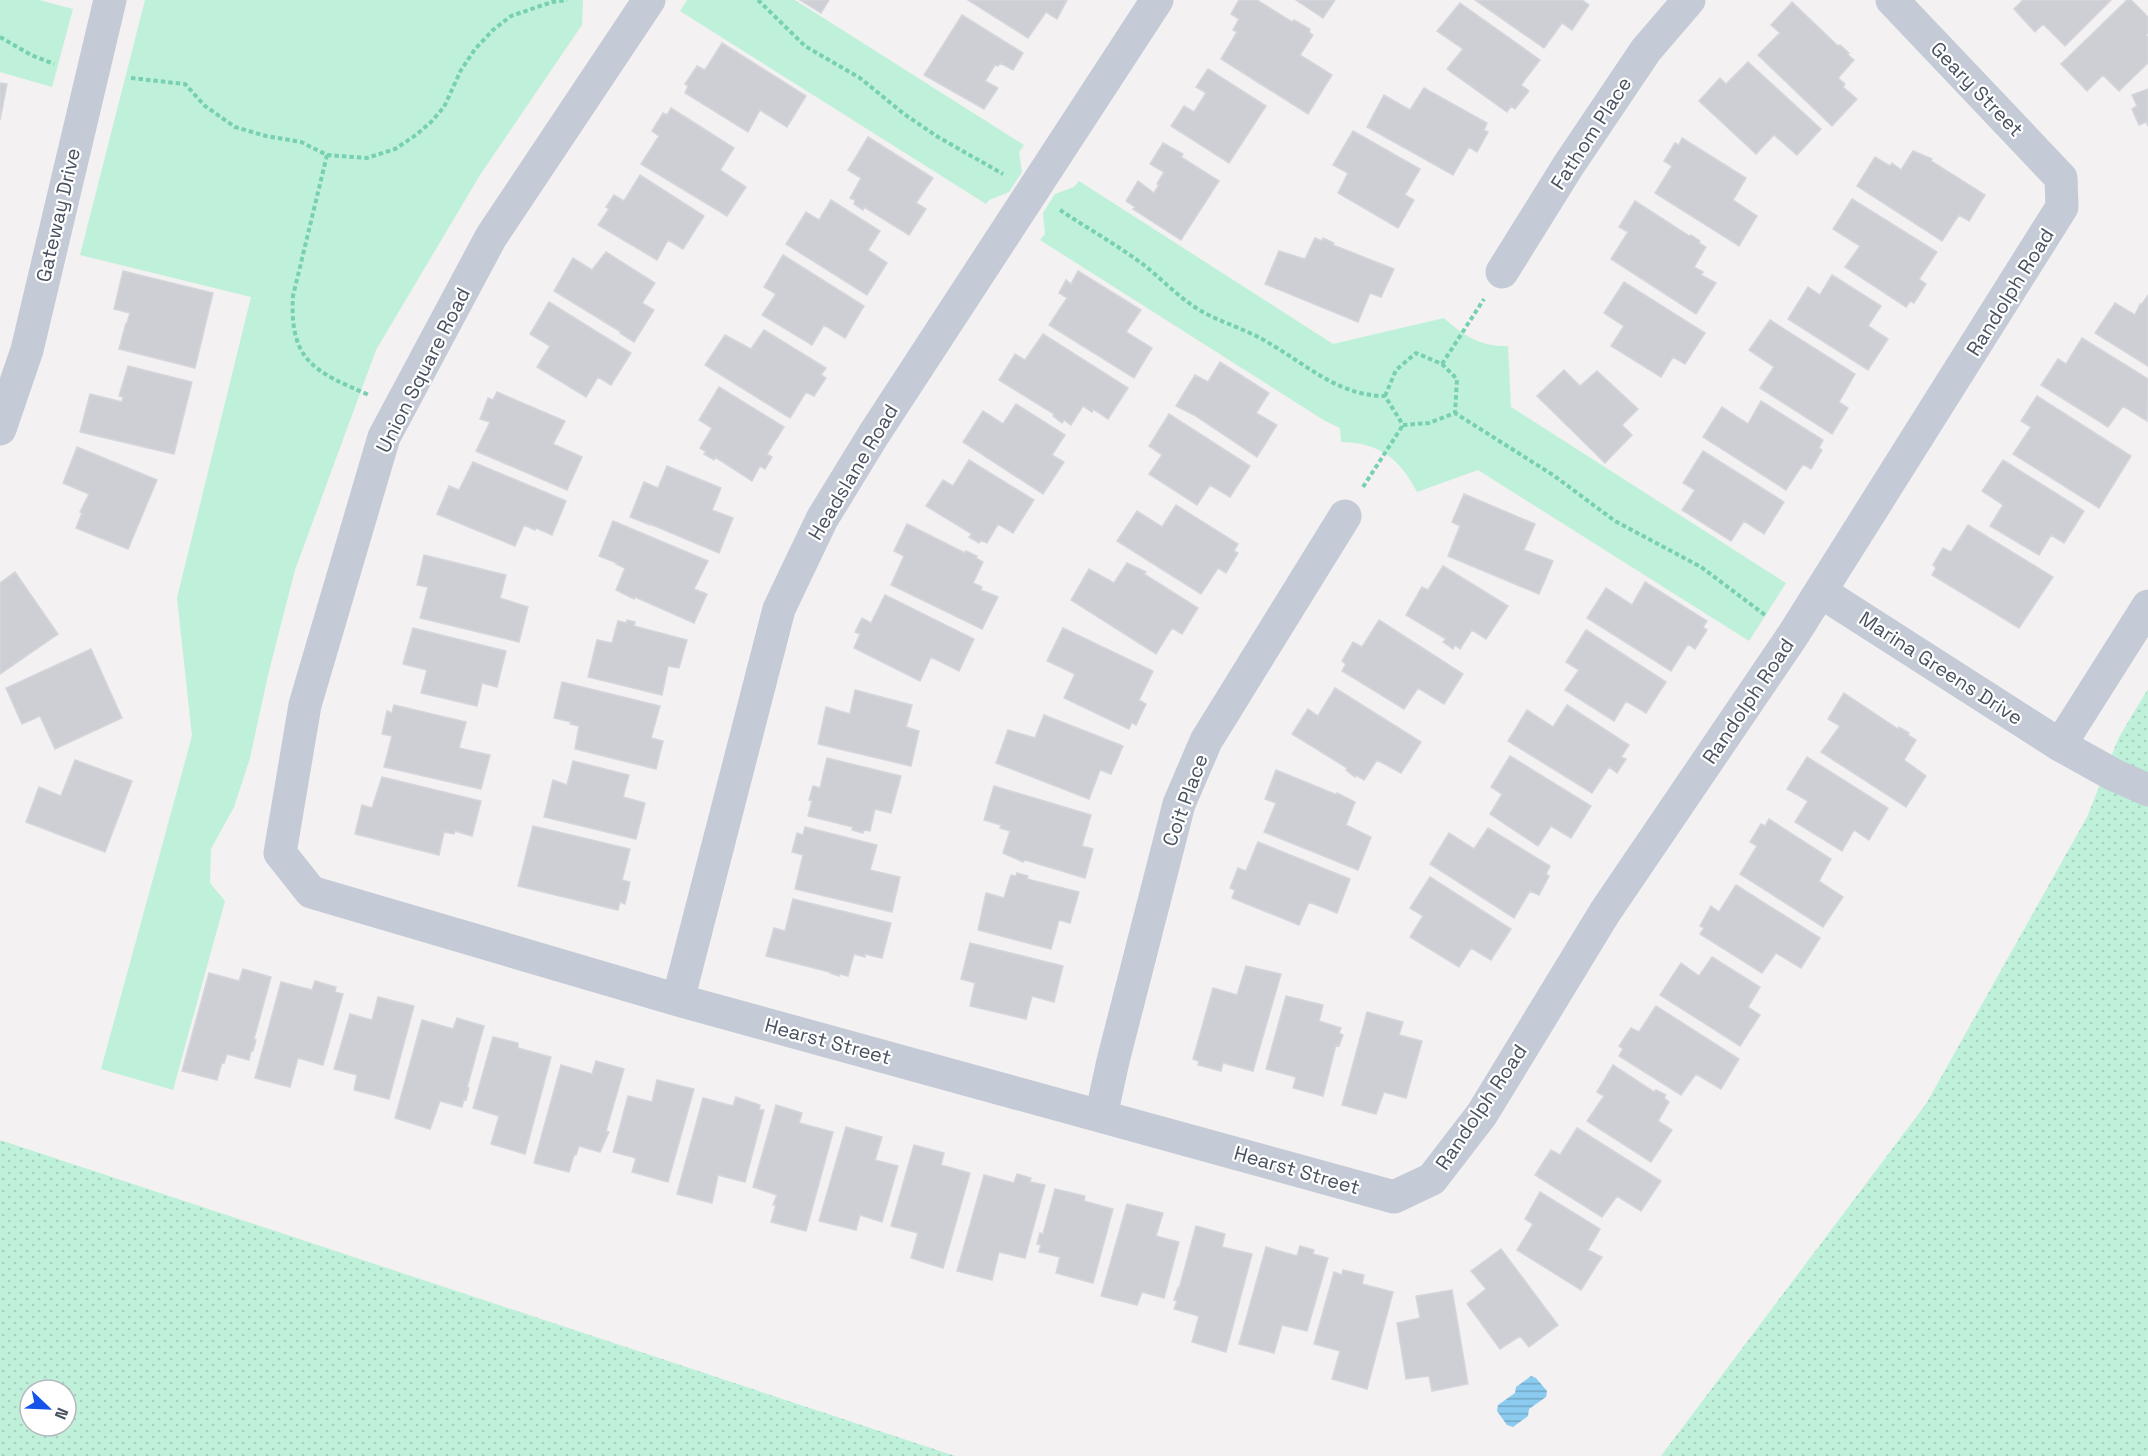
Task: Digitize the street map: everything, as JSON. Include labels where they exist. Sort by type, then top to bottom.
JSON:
[{"type":"street","name":"Gateway Drive","points":[[0,429],[27,350],[110,0]]},
{"type":"street","name":"Union Square Road","points":[[280,853],[305,705],[384,437],[491,237],[649,0]]},
{"type":"street","name":"Headslane Road","points":[[678,1000],[779,609],[822,519],[874,434],[1156,0]]},
{"type":"street","name":"Fathom Place","points":[[1502,272],[1568,166],[1646,50],[1689,0]]},
{"type":"street","name":"Geary Street","points":[[1892,0],[2061,178]]},
{"type":"street","name":"Randolph Road","points":[[1394,1197],[1432,1179],[1482,1114],[1605,912],[1821,592],[2062,207],[2061,178]]},
{"type":"street","name":"Coit Place","points":[[1101,1116],[1179,804],[1206,741],[1345,516]]},
{"type":"street","name":"Marina Greens Drive","points":[[1821,592],[2060,744],[2114,775],[2148,790]]},
{"type":"street","points":[[2060,744],[2148,606]]},
{"type":"street","name":"Hearst Street","points":[[280,853],[311,892],[678,1000],[1394,1197]]},
{"type":"path","points":[[131,78],[185,84],[206,106],[235,127],[301,142],[327,155],[367,158],[395,149],[431,122],[444,107],[461,70],[475,49],[493,30],[511,16],[552,2],[567,0]]},
{"type":"path","points":[[758,0],[805,46],[860,78],[904,114],[938,137],[1012,180]]},
{"type":"path","points":[[0,37],[54,64]]},
{"type":"path","points":[[327,155],[293,296],[292,319],[297,342],[307,359],[323,374],[400,409]]},
{"type":"path","points":[[1051,204],[1143,265],[1184,300],[1203,312],[1267,341],[1325,379],[1350,391],[1369,396],[1385,396]]},
{"type":"path","points":[[1442,364],[1502,272]]},
{"type":"path","points":[[1385,396],[1396,370],[1416,353],[1442,364],[1457,379],[1455,413]]},
{"type":"path","points":[[1385,396],[1403,425]]},
{"type":"path","points":[[1403,425],[1429,423],[1455,413]]},
{"type":"path","points":[[1455,413],[1553,475],[1615,521],[1701,567],[1793,635]]},
{"type":"path","points":[[1345,516],[1403,425]]},
{"type":"green space","points":[[0,0],[39,0],[73,9],[52,87],[0,72]]},
{"type":"green space","points":[[145,0],[583,0],[582,25],[480,175],[376,350],[295,570],[268,675],[250,758],[234,807],[211,849],[210,883],[225,901],[173,1090],[101,1069],[192,736],[177,598],[251,297],[80,255]]},
{"type":"green space","points":[[687,0],[795,0],[1024,145],[1019,152],[1022,172],[1009,192],[989,200],[986,204],[680,11]]},
{"type":"green space","points":[[1079,181],[1333,344],[1444,318],[1473,339],[1489,345],[1508,346],[1511,407],[1786,583],[1749,641],[1478,470],[1417,492],[1403,470],[1387,455],[1367,445],[1341,442],[1340,428],[1325,421],[1040,240],[1045,234],[1043,213],[1055,194],[1074,187]]},
{"type":"green space","points":[[2148,689],[2148,1456],[1661,1456],[1926,1104],[2087,817],[2119,737]]},
{"type":"green space","points":[[0,1140],[955,1456],[0,1456]]},
{"type":"water","points":[[1531,1376],[1536,1378],[1547,1391],[1546,1397],[1529,1409],[1528,1416],[1513,1427],[1507,1425],[1497,1411],[1498,1405],[1515,1393],[1516,1387]]},
{"type":"building","points":[[800,0],[829,0],[821,13]]},
{"type":"building","points":[[968,0],[1067,0],[1057,19],[1046,12],[1028,38]]},
{"type":"building","points":[[1239,0],[1257,0],[1292,22],[1294,20],[1310,29],[1309,32],[1313,35],[1300,55],[1332,75],[1308,114],[1221,59],[1237,32],[1233,30],[1239,19],[1231,14]]},
{"type":"building","points":[[1296,0],[1335,0],[1323,18]]},
{"type":"building","points":[[1475,0],[1582,0],[1589,5],[1572,30],[1562,23],[1544,48]]},
{"type":"building","points":[[2023,0],[2111,0],[2065,46],[2043,24],[2035,32],[2014,9]]},
{"type":"building","points":[[2127,0],[2131,0],[2148,17],[2146,35],[2148,37],[2148,63],[2119,91],[2103,75],[2087,91],[2061,64]]},
{"type":"building","points":[[1792,2],[1854,60],[1838,78],[1845,84],[1843,87],[1857,99],[1832,126],[1758,55],[1780,33],[1771,25]]},
{"type":"building","points":[[1460,3],[1540,60],[1521,85],[1529,91],[1515,109],[1511,106],[1507,112],[1447,69],[1463,49],[1437,31]]},
{"type":"building","points":[[962,15],[1023,53],[1013,70],[1000,63],[998,66],[995,65],[985,81],[998,88],[984,109],[924,75]]},
{"type":"building","points":[[722,43],[806,96],[787,127],[760,110],[748,132],[685,93],[688,86],[685,84],[697,66],[705,70]]},
{"type":"building","points":[[1748,62],[1821,129],[1797,155],[1774,135],[1756,154],[1699,101],[1720,78],[1726,84]]},
{"type":"building","points":[[1208,69],[1266,106],[1229,163],[1171,126],[1184,106],[1194,112],[1206,93],[1196,87]]},
{"type":"building","points":[[0,83],[7,84],[0,120]]},
{"type":"building","points":[[1424,88],[1487,123],[1484,130],[1488,132],[1477,152],[1469,147],[1453,175],[1367,127],[1384,95],[1410,110]]},
{"type":"building","points":[[2148,89],[2148,126],[2146,122],[2139,125],[2132,109],[2137,106],[2132,95]]},
{"type":"building","points":[[671,108],[734,148],[720,170],[746,187],[727,216],[641,164],[659,136],[652,131],[663,113],[667,115]]},
{"type":"building","points":[[1353,131],[1420,169],[1405,195],[1414,200],[1398,228],[1338,193],[1348,173],[1333,165]]},
{"type":"building","points":[[868,137],[933,178],[916,203],[926,209],[909,235],[864,207],[863,210],[854,204],[855,200],[850,198],[861,178],[848,170]]},
{"type":"building","points":[[1682,138],[1746,178],[1733,200],[1757,216],[1739,246],[1655,193],[1672,166],[1664,161],[1675,143],[1679,145]]},
{"type":"building","points":[[1163,143],[1183,154],[1181,157],[1219,181],[1181,240],[1133,209],[1135,207],[1126,201],[1138,181],[1154,193],[1164,172],[1150,164]]},
{"type":"building","points":[[1913,151],[1932,159],[1931,161],[1985,195],[1969,221],[1959,215],[1942,241],[1857,186],[1875,157],[1890,166],[1892,163],[1901,170]]},
{"type":"building","points":[[640,175],[704,216],[683,249],[668,240],[657,260],[598,225],[609,209],[606,207],[614,195],[624,201]]},
{"type":"building","points":[[1852,199],[1937,252],[1919,279],[1926,284],[1914,303],[1910,301],[1906,307],[1845,267],[1860,246],[1833,229]]},
{"type":"building","points":[[831,200],[880,231],[868,250],[887,263],[867,295],[786,244],[806,212],[819,220]]},
{"type":"building","points":[[1635,201],[1689,236],[1691,235],[1706,247],[1694,267],[1703,272],[1701,275],[1716,283],[1696,314],[1611,259],[1628,232],[1619,227]]},
{"type":"building","points":[[1315,238],[1322,241],[1323,238],[1334,243],[1333,245],[1394,269],[1381,297],[1370,293],[1358,322],[1265,284],[1279,251],[1305,259]]},
{"type":"building","points":[[606,252],[655,283],[642,303],[654,310],[634,342],[554,291],[573,258],[592,270]]},
{"type":"building","points":[[783,255],[864,306],[845,338],[824,325],[812,345],[762,315],[776,294],[764,287]]},
{"type":"building","points":[[123,271],[213,293],[195,368],[119,349],[130,313],[114,309]]},
{"type":"building","points":[[1078,271],[1141,310],[1126,332],[1152,348],[1134,378],[1049,325],[1067,298],[1059,293],[1066,280],[1071,284]]},
{"type":"building","points":[[1832,275],[1881,306],[1868,326],[1888,339],[1868,370],[1788,319],[1808,287],[1820,295]]},
{"type":"building","points":[[1624,282],[1705,333],[1685,364],[1673,357],[1661,377],[1611,346],[1624,326],[1604,313]]},
{"type":"building","points":[[2148,295],[2148,366],[2095,333],[2115,303],[2135,315],[2140,304]]},
{"type":"building","points":[[549,302],[631,353],[611,385],[598,377],[586,397],[537,367],[550,346],[530,334]]},
{"type":"building","points":[[1770,320],[1855,374],[1839,402],[1848,408],[1832,434],[1760,388],[1774,367],[1749,350]]},
{"type":"building","points":[[764,330],[826,368],[821,375],[826,378],[814,396],[806,392],[790,418],[705,365],[725,335],[751,349]]},
{"type":"building","points":[[1043,334],[1128,388],[1108,419],[1093,409],[1092,412],[1083,406],[1071,425],[1064,420],[1062,423],[1053,416],[1054,414],[999,380],[1015,354],[1025,360]]},
{"type":"building","points":[[2082,338],[2148,379],[2147,421],[2123,406],[2108,427],[2041,385],[2058,359],[2066,364]]},
{"type":"building","points":[[1220,362],[1269,393],[1256,413],[1277,425],[1257,457],[1194,415],[1176,406],[1195,375],[1208,382]]},
{"type":"building","points":[[128,366],[192,382],[174,454],[80,432],[90,394],[122,402],[123,397],[119,396]]},
{"type":"building","points":[[1564,370],[1580,386],[1597,371],[1638,409],[1622,425],[1632,435],[1605,463],[1537,396]]},
{"type":"building","points":[[719,387],[784,427],[767,454],[772,457],[765,469],[760,466],[752,481],[715,457],[714,460],[704,454],[706,452],[700,448],[712,428],[699,420]]},
{"type":"building","points":[[497,392],[565,421],[553,444],[582,457],[567,490],[476,451],[490,422],[480,419],[488,398],[493,400]]},
{"type":"building","points":[[2037,396],[2131,456],[2099,508],[2013,454],[2031,427],[2021,421]]},
{"type":"building","points":[[1761,401],[1823,440],[1819,448],[1822,450],[1811,469],[1803,464],[1786,490],[1703,437],[1722,407],[1748,424]]},
{"type":"building","points":[[1016,404],[1065,435],[1052,455],[1064,462],[1043,494],[963,442],[983,411],[1003,424]]},
{"type":"building","points":[[1169,414],[1250,466],[1230,497],[1210,485],[1197,505],[1149,474],[1162,455],[1149,446]]},
{"type":"building","points":[[77,447],[157,480],[128,549],[76,528],[82,513],[80,512],[89,494],[63,483]]},
{"type":"building","points":[[1703,451],[1784,502],[1764,534],[1744,521],[1731,541],[1682,510],[1695,490],[1683,483]]},
{"type":"building","points":[[969,460],[1034,500],[1013,533],[998,524],[987,543],[981,540],[979,543],[969,537],[972,534],[926,506],[943,480],[953,486]]},
{"type":"building","points":[[2003,460],[2084,511],[2064,543],[2051,535],[2039,555],[1990,526],[2003,505],[1982,491]]},
{"type":"building","points":[[473,462],[566,501],[552,535],[524,525],[515,546],[437,514],[449,486],[459,490]]},
{"type":"building","points":[[667,466],[721,488],[712,510],[733,518],[719,553],[630,517],[644,482],[658,488]]},
{"type":"building","points":[[1464,494],[1535,524],[1524,550],[1553,561],[1539,594],[1448,556],[1460,526],[1452,522]]},
{"type":"building","points":[[1176,505],[1238,544],[1234,551],[1238,553],[1226,573],[1218,568],[1201,594],[1117,541],[1137,511],[1162,527]]},
{"type":"building","points":[[613,521],[708,561],[694,589],[707,594],[694,623],[616,590],[625,568],[599,556]]},
{"type":"building","points":[[907,524],[965,553],[966,551],[977,556],[976,558],[983,562],[973,583],[982,587],[981,590],[998,597],[982,629],[891,585],[904,556],[894,551]]},
{"type":"building","points":[[1968,525],[2053,577],[2019,628],[1932,575],[1936,568],[1933,565],[1943,548],[1951,552]]},
{"type":"building","points":[[424,555],[506,575],[500,598],[528,607],[519,642],[420,618],[428,587],[417,585]]},
{"type":"building","points":[[1127,563],[1146,572],[1144,574],[1198,608],[1182,634],[1172,628],[1156,654],[1071,600],[1089,569],[1114,583]]},
{"type":"building","points":[[1443,566],[1508,606],[1486,639],[1472,630],[1460,649],[1455,645],[1453,649],[1443,642],[1446,639],[1406,615],[1422,587],[1428,590]]},
{"type":"building","points":[[15,572],[58,634],[0,674],[0,583]]},
{"type":"building","points":[[1645,582],[1707,621],[1703,627],[1707,630],[1695,649],[1688,644],[1671,671],[1587,618],[1606,588],[1632,605]]},
{"type":"building","points":[[885,595],[974,639],[959,671],[931,657],[920,681],[854,648],[860,634],[855,632],[862,618],[871,623]]},
{"type":"building","points":[[627,620],[635,622],[634,626],[687,640],[679,668],[668,666],[662,695],[588,677],[597,640],[612,643],[618,621],[627,623]]},
{"type":"building","points":[[1379,620],[1463,674],[1444,704],[1418,688],[1404,709],[1342,671],[1346,664],[1342,661],[1353,642],[1362,647]]},
{"type":"building","points":[[413,628],[506,651],[497,687],[482,683],[477,706],[421,693],[427,670],[403,664]]},
{"type":"building","points":[[1063,628],[1153,671],[1139,700],[1146,704],[1136,725],[1132,722],[1129,729],[1064,698],[1075,674],[1047,661]]},
{"type":"building","points":[[1586,630],[1666,682],[1646,713],[1626,701],[1614,721],[1565,690],[1579,670],[1566,662]]},
{"type":"building","points":[[91,649],[122,718],[55,749],[40,716],[22,724],[6,688]]},
{"type":"building","points":[[562,682],[660,706],[651,738],[663,741],[656,769],[575,749],[579,726],[554,718]]},
{"type":"building","points":[[1335,688],[1421,742],[1401,773],[1377,760],[1364,780],[1356,775],[1355,777],[1346,770],[1347,768],[1292,734],[1308,709],[1318,716]]},
{"type":"building","points":[[855,690],[912,705],[906,727],[919,731],[911,766],[818,744],[826,707],[850,714]]},
{"type":"building","points":[[1844,693],[1898,729],[1899,727],[1909,733],[1908,735],[1916,740],[1904,760],[1926,776],[1906,807],[1821,752],[1840,726],[1828,719]]},
{"type":"building","points":[[394,705],[466,722],[459,748],[490,755],[481,789],[384,767],[392,736],[382,734],[387,711],[392,713]]},
{"type":"building","points":[[1567,705],[1629,745],[1621,757],[1626,759],[1617,773],[1609,767],[1592,793],[1508,741],[1527,710],[1553,727]]},
{"type":"building","points":[[1044,715],[1123,746],[1111,774],[1100,770],[1089,799],[996,763],[1008,730],[1035,738]]},
{"type":"building","points":[[1510,756],[1591,806],[1571,838],[1551,826],[1538,846],[1490,814],[1502,794],[1491,787]]},
{"type":"building","points":[[1807,757],[1888,808],[1869,840],[1854,830],[1842,851],[1795,822],[1808,801],[1787,789]]},
{"type":"building","points":[[827,758],[901,776],[891,813],[875,809],[870,831],[864,830],[863,833],[852,830],[853,827],[808,816],[813,786],[820,788]]},
{"type":"building","points":[[75,760],[132,781],[105,852],[26,822],[39,787],[61,796]]},
{"type":"building","points":[[573,761],[629,775],[623,797],[645,803],[636,839],[544,817],[553,780],[567,785]]},
{"type":"building","points":[[1276,770],[1355,802],[1346,825],[1371,837],[1358,870],[1264,832],[1276,803],[1265,799]]},
{"type":"building","points":[[382,777],[481,801],[472,836],[455,831],[454,834],[444,832],[439,855],[355,834],[362,805],[372,808]]},
{"type":"building","points":[[994,786],[1091,815],[1082,846],[1093,849],[1085,878],[1025,860],[1023,862],[1003,853],[1010,831],[1000,828],[1001,825],[984,820]]},
{"type":"building","points":[[1769,819],[1831,859],[1819,881],[1843,897],[1823,927],[1740,874],[1757,846],[1750,842],[1761,824],[1765,826]]},
{"type":"building","points":[[533,826],[630,849],[622,880],[630,882],[625,904],[620,902],[618,910],[518,886]]},
{"type":"building","points":[[805,827],[877,845],[870,870],[900,877],[892,912],[795,889],[803,855],[792,852],[797,833],[803,835]]},
{"type":"building","points":[[1488,828],[1550,866],[1546,874],[1549,876],[1539,895],[1530,891],[1514,918],[1430,864],[1449,833],[1474,849]]},
{"type":"building","points":[[1258,842],[1350,879],[1337,913],[1309,902],[1299,925],[1232,898],[1235,890],[1230,888],[1238,868],[1246,871]]},
{"type":"building","points":[[1017,873],[1028,876],[1027,879],[1079,892],[1070,923],[1059,920],[1051,949],[978,930],[986,893],[1004,898],[1011,875],[1016,876]]},
{"type":"building","points":[[1430,877],[1511,929],[1491,960],[1471,948],[1459,967],[1410,937],[1423,916],[1410,908]]},
{"type":"building","points":[[1736,885],[1820,938],[1801,968],[1776,953],[1762,973],[1700,934],[1704,928],[1700,926],[1711,906],[1719,912]]},
{"type":"building","points":[[793,899],[891,923],[882,958],[854,954],[848,976],[840,974],[839,976],[766,956],[774,928],[785,931]]},
{"type":"building","points":[[970,943],[1063,966],[1054,1002],[1032,996],[1026,1019],[970,1006],[975,983],[961,979]]},
{"type":"building","points":[[1712,957],[1760,987],[1748,1007],[1760,1015],[1740,1046],[1660,995],[1681,963],[1699,976]]},
{"type":"building","points":[[1246,966],[1281,974],[1253,1071],[1223,1063],[1221,1071],[1198,1065],[1199,1061],[1193,1059],[1213,988],[1237,995]]},
{"type":"building","points":[[243,969],[271,977],[249,1060],[227,1054],[217,1080],[182,1071],[209,973],[239,981]]},
{"type":"building","points":[[315,981],[336,987],[335,992],[343,994],[323,1065],[298,1058],[290,1087],[255,1078],[281,982],[312,990]]},
{"type":"building","points":[[1286,996],[1323,1005],[1319,1021],[1341,1028],[1339,1033],[1343,1035],[1339,1046],[1336,1045],[1323,1096],[1293,1088],[1296,1077],[1266,1069]]},
{"type":"building","points":[[378,997],[414,1006],[389,1099],[354,1090],[357,1075],[334,1069],[350,1014],[372,1020]]},
{"type":"building","points":[[1656,1006],[1739,1059],[1721,1089],[1696,1074],[1681,1095],[1619,1056],[1623,1049],[1619,1046],[1631,1028],[1639,1032]]},
{"type":"building","points":[[1367,1012],[1403,1022],[1399,1035],[1422,1041],[1406,1098],[1384,1092],[1376,1114],[1342,1105]]},
{"type":"building","points":[[457,1018],[484,1026],[467,1088],[469,1088],[466,1100],[464,1099],[462,1107],[440,1101],[430,1129],[395,1118],[422,1020],[453,1029]]},
{"type":"building","points":[[493,1037],[518,1043],[518,1048],[551,1057],[525,1154],[491,1144],[499,1116],[473,1108]]},
{"type":"building","points":[[596,1061],[624,1069],[606,1131],[609,1132],[600,1152],[579,1146],[569,1172],[534,1163],[561,1065],[592,1074]]},
{"type":"building","points":[[1613,1065],[1654,1092],[1656,1090],[1666,1095],[1664,1098],[1669,1102],[1658,1121],[1672,1130],[1651,1162],[1587,1121],[1604,1096],[1597,1092]]},
{"type":"building","points":[[657,1080],[694,1089],[668,1182],[632,1172],[636,1158],[613,1152],[628,1096],[652,1102]]},
{"type":"building","points":[[736,1097],[760,1105],[759,1110],[764,1110],[745,1182],[718,1175],[712,1203],[677,1194],[703,1098],[733,1106]]},
{"type":"building","points":[[776,1105],[802,1113],[799,1123],[833,1132],[806,1231],[771,1222],[777,1195],[753,1187]]},
{"type":"building","points":[[846,1127],[882,1137],[875,1160],[898,1166],[882,1222],[860,1215],[856,1230],[819,1221]]},
{"type":"building","points":[[1577,1128],[1661,1181],[1641,1211],[1617,1196],[1602,1217],[1535,1175],[1551,1150],[1560,1155]]},
{"type":"building","points":[[914,1145],[944,1153],[941,1165],[970,1173],[943,1268],[911,1258],[918,1233],[891,1226]]},
{"type":"building","points":[[1017,1174],[1031,1178],[1030,1182],[1045,1185],[1025,1258],[999,1252],[992,1280],[957,1271],[984,1175],[1014,1183]]},
{"type":"building","points":[[1055,1189],[1085,1196],[1084,1201],[1113,1209],[1093,1283],[1056,1273],[1060,1257],[1039,1252],[1041,1245],[1037,1244],[1040,1233],[1043,1234]]},
{"type":"building","points":[[1540,1192],[1600,1229],[1588,1250],[1602,1257],[1581,1290],[1517,1250],[1533,1224],[1525,1219]]},
{"type":"building","points":[[1127,1204],[1163,1213],[1156,1236],[1179,1242],[1164,1298],[1142,1292],[1137,1305],[1101,1296]]},
{"type":"building","points":[[1196,1226],[1225,1234],[1222,1247],[1252,1254],[1226,1352],[1192,1342],[1199,1316],[1174,1309],[1177,1301],[1174,1300]]},
{"type":"building","points":[[1300,1246],[1314,1250],[1313,1254],[1328,1258],[1307,1331],[1282,1325],[1274,1353],[1239,1344],[1266,1247],[1297,1256]]},
{"type":"building","points":[[1501,1249],[1558,1325],[1529,1347],[1520,1336],[1500,1349],[1467,1304],[1486,1289],[1471,1271]]},
{"type":"building","points":[[1343,1270],[1364,1275],[1362,1284],[1393,1292],[1367,1389],[1332,1379],[1340,1351],[1314,1344],[1334,1272],[1342,1275]]},
{"type":"building","points":[[1452,1290],[1468,1384],[1432,1391],[1429,1376],[1406,1379],[1397,1323],[1420,1318],[1416,1296]]}]
